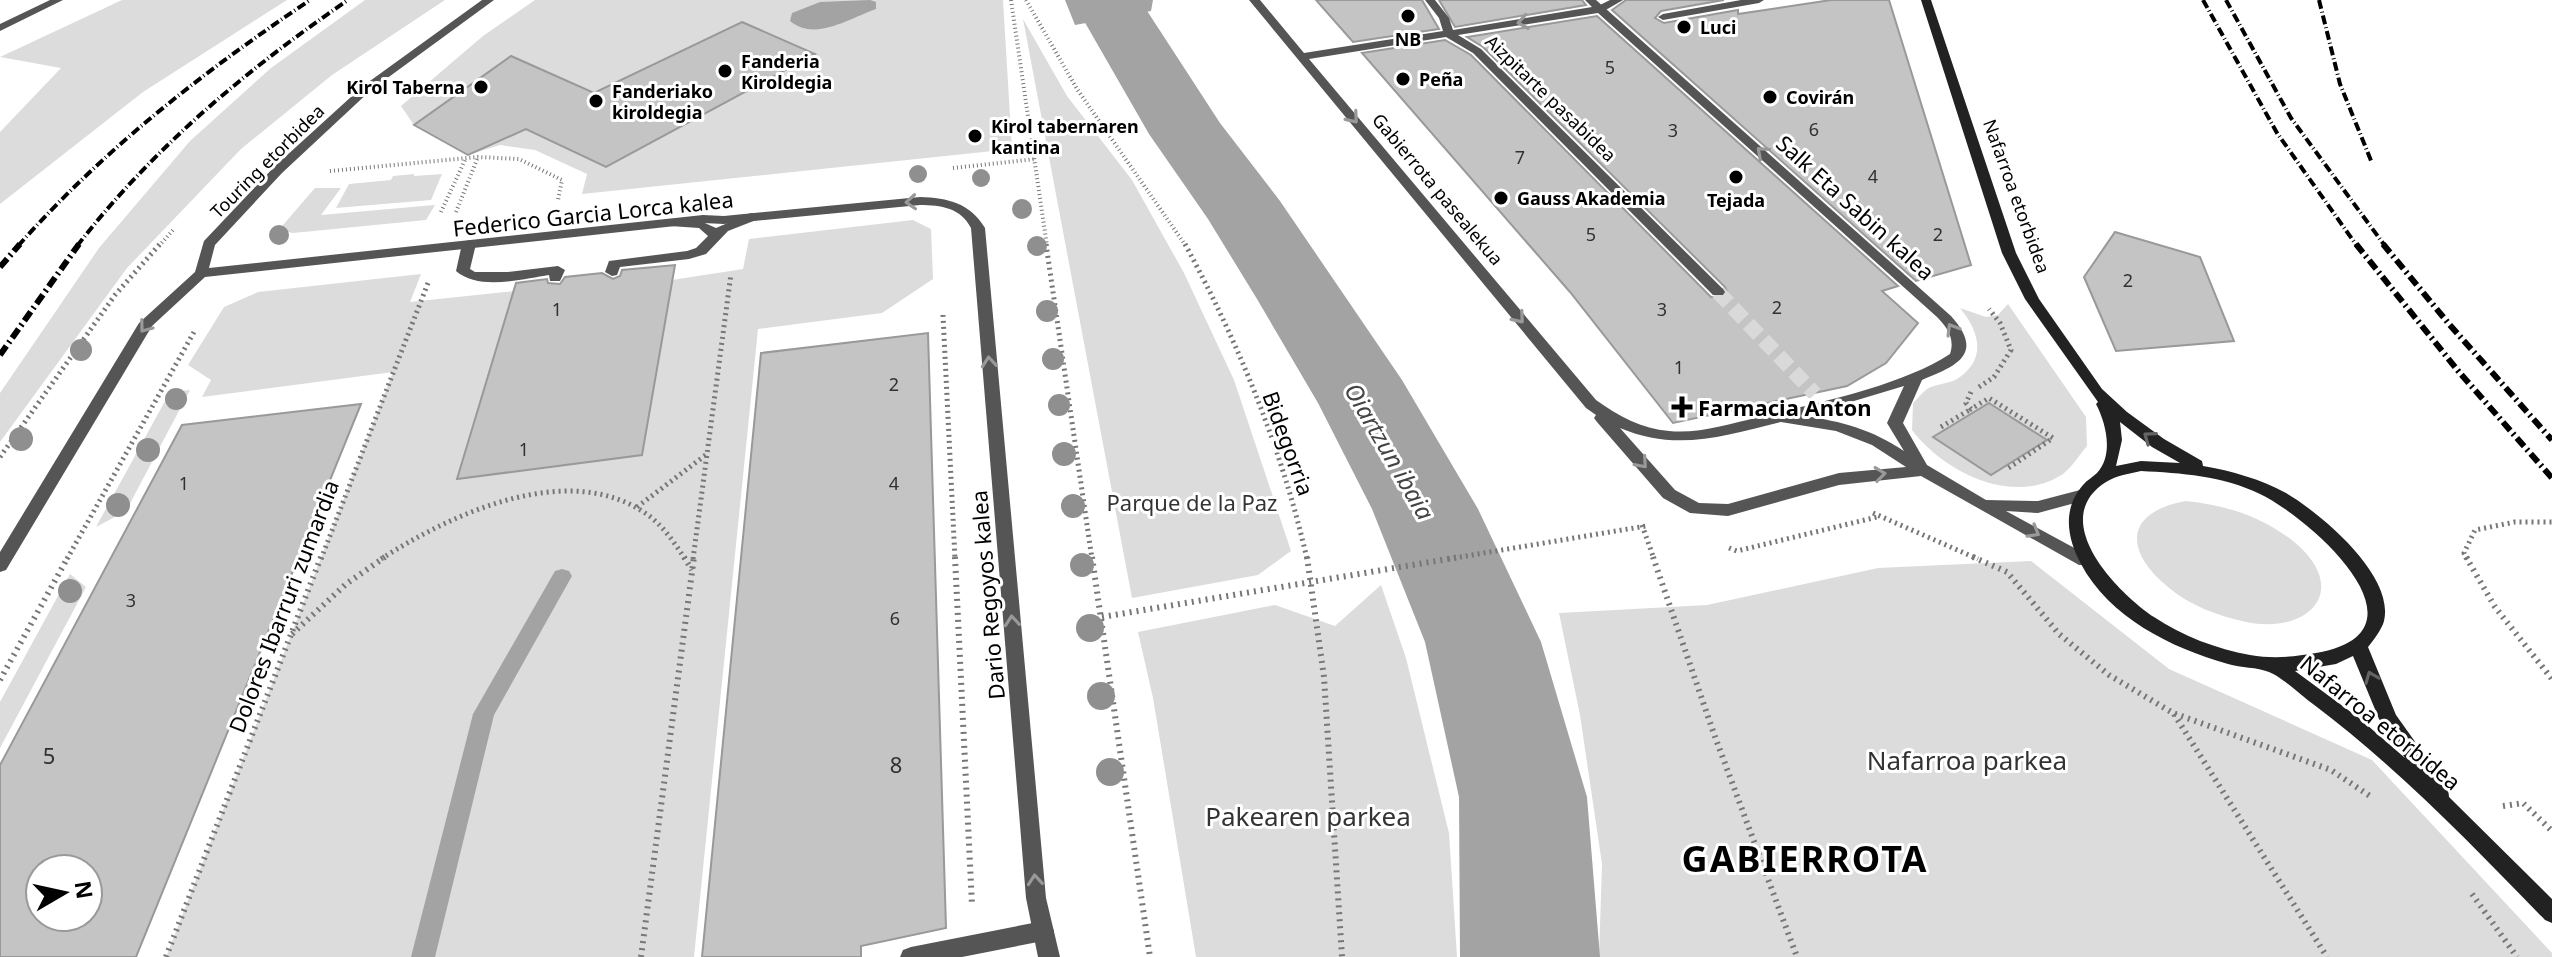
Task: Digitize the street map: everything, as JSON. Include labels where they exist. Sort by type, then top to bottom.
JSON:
[{"type":"main road","name":"Nafarroa etorbidea","points":[[1926,0],[2019,275],[2047,323],[2097,392],[2111,417],[2117,446],[2104,476]]},
{"type":"main road","name":"Nafarroa etorbidea","points":[[2097,392],[2158,443],[2209,472]]},
{"type":"main road","name":"Nafarroa etorbidea","points":[[2141,466],[2185,467],[2209,472],[2232,477],[2279,497],[2322,524],[2354,556],[2374,590],[2375,622],[2359,647],[2325,663],[2275,666],[2218,655],[2161,630],[2116,597],[2085,561],[2073,525],[2080,496],[2104,476],[2141,466]]},
{"type":"main road","name":"Nafarroa etorbidea","points":[[2359,647],[2388,719],[2456,815]]},
{"type":"main road","name":"Nafarroa etorbidea","points":[[2275,666],[2352,723],[2456,815],[2552,913]]},
{"type":"street","points":[[0,28],[58,0]]},
{"type":"street","name":"Touring etorbidea","points":[[201,273],[209,244],[278,170],[367,88],[489,0]]},
{"type":"street","name":"Gabierrota pasealekua","points":[[1254,0],[1669,494],[1696,509],[1728,510],[1839,479],[1926,470]]},
{"type":"street","name":"Aizpitarte pasabidea","points":[[1430,0],[1444,18],[1449,34],[1477,51],[1718,292]]},
{"type":"street","points":[[1303,57],[1449,34],[1618,0]]},
{"type":"street","points":[[1663,17],[1759,0]]},
{"type":"street","name":"Salk Eta Sabin kalea","points":[[1595,5],[1952,324],[1958,335],[1958,355],[1940,369],[1915,378]]},
{"type":"street","name":"Federico Garcia Lorca kalea","points":[[201,273],[657,224],[935,201],[969,213],[978,228]]},
{"type":"street","points":[[612,272],[614,264],[701,251],[723,228],[751,217]]},
{"type":"street","points":[[657,224],[706,225],[715,236]]},
{"type":"street","name":"Dario Regoyos kalea","points":[[978,228],[1036,898],[1049,957]]},
{"type":"street","points":[[469,244],[462,264],[463,271],[468,275],[490,277],[558,270],[555,278]]},
{"type":"street","points":[[0,566],[146,323],[201,273]]},
{"type":"street","points":[[1776,416],[1820,399],[1915,378]]},
{"type":"street","points":[[1915,378],[1895,423],[1926,470]]},
{"type":"street","name":"Gabierrota pasealekua","points":[[1591,404],[1621,424],[1660,435],[1681,437],[1700,436],[1776,416],[1839,426],[1878,441],[1951,488],[1983,502],[2085,561]]},
{"type":"street","name":"Gabierrota pasealekua","points":[[1983,502],[2038,507],[2080,496]]},
{"type":"street","points":[[911,957],[1043,931]]},
{"type":"path","points":[[1011,0],[1150,957]]},
{"type":"path","name":"Bidegorria","points":[[1026,0],[1078,90],[1143,179],[1191,255],[1272,438],[1296,512],[1310,582],[1327,707],[1334,880],[1342,957]]},
{"type":"path","points":[[453,220],[478,157]]},
{"type":"path","points":[[332,171],[478,157],[519,159],[562,180],[556,210]]},
{"type":"path","points":[[436,222],[466,159]]},
{"type":"path","points":[[0,457],[115,295],[182,221]]},
{"type":"path","points":[[641,957],[732,265]]},
{"type":"path","name":"Dolores Ibarruri zumardia","points":[[166,957],[428,282]]},
{"type":"path","points":[[1971,409],[1966,403],[1972,389],[1989,384],[2002,369],[2011,350],[2000,323],[1982,301]]},
{"type":"path","points":[[943,313],[974,944]]},
{"type":"path","points":[[0,680],[194,331]]},
{"type":"path","points":[[1937,430],[1989,398],[2053,438],[2005,471]]},
{"type":"path","points":[[637,507],[708,453]]},
{"type":"path","points":[[1839,479],[1877,517],[2007,572],[2059,634],[2109,675],[2173,713],[2331,770],[2377,800]]},
{"type":"path","points":[[292,634],[348,582],[407,544],[475,512],[545,492],[588,493],[637,507],[665,530],[692,570]]},
{"type":"path","points":[[1632,513],[1642,525],[1714,734],[1797,957]]},
{"type":"path","points":[[2552,522],[2515,522],[2475,530],[2464,553],[2495,607],[2552,679]]},
{"type":"path","points":[[1102,617],[1642,525]]},
{"type":"path","points":[[2173,713],[2327,957]]},
{"type":"path","points":[[2467,888],[2517,957]]},
{"type":"green space","points":[[122,0],[287,0],[143,92],[0,204],[0,132],[61,68],[0,57]]},
{"type":"green space","points":[[365,0],[445,0],[332,75],[241,149],[127,268],[0,442],[0,393],[99,248],[190,141],[271,68]]},
{"type":"green space","name":"Fanderia Kiroldegia","points":[[535,0],[1003,0],[1012,149],[582,194],[587,174],[535,150],[500,145],[468,155],[414,125],[401,106],[483,36]]},
{"type":"green space","name":"Parque de la Paz","points":[[1023,19],[1067,96],[1132,180],[1184,273],[1234,380],[1291,551],[1258,575],[1132,598]]},
{"type":"green space","points":[[442,174],[431,200],[336,208],[349,184],[391,180],[393,176]]},
{"type":"green space","points":[[315,188],[341,188],[321,215],[435,205],[426,220],[293,233],[284,231],[283,225]]},
{"type":"green space","points":[[913,220],[931,229],[933,279],[882,313],[758,329],[694,957],[166,957],[393,372],[202,397],[211,380],[188,365],[224,307],[258,292],[421,274],[410,302],[514,291],[458,479],[672,280],[743,269],[749,239]]},
{"type":"green space","points":[[2008,304],[2086,417],[2087,446],[2070,468],[2043,483],[2023,487],[2002,486],[1961,471],[1942,459],[1912,430],[1913,403],[1927,389],[1957,379],[1973,363],[1976,336],[1960,308],[1986,317],[1998,315]]},
{"type":"green space","points":[[190,390],[126,511],[96,527],[170,392]]},
{"type":"green space","points":[[2186,501],[2242,513],[2293,541],[2311,559],[2320,576],[2321,591],[2316,604],[2305,615],[2289,622],[2246,622],[2205,609],[2168,587],[2144,560],[2137,535],[2141,524],[2151,514]]},
{"type":"green space","name":"Nafarroa parkea","points":[[2031,561],[2169,669],[2372,760],[2552,953],[2552,957],[1599,957],[1602,864],[1580,715],[1559,613],[1707,605],[1878,568]]},
{"type":"green space","points":[[70,574],[86,587],[0,748],[0,702]]},
{"type":"green space","name":"Pakearen parkea","points":[[1381,585],[1406,658],[1449,833],[1457,957],[1196,957],[1153,698],[1138,632],[1275,605],[1335,626]]},
{"type":"shaded area","points":[[1065,0],[1153,0],[1151,11],[1075,25]]},
{"type":"shaded area","points":[[820,2],[876,2],[876,9],[833,26],[810,29],[790,21],[792,13]]},
{"type":"building","points":[[1316,0],[1422,0],[1439,29],[1353,42]]},
{"type":"building","points":[[1439,0],[1582,0],[1586,5],[1455,27]]},
{"type":"building","points":[[1626,0],[1724,0],[1661,11],[1655,18],[1664,23],[1738,10],[1738,14],[1831,0],[1889,0],[1971,265],[1916,281],[1612,10]]},
{"type":"building","points":[[1597,16],[1898,286],[1882,291],[1918,323],[1886,363],[1847,386],[1673,423],[1570,292],[1362,53],[1445,40],[1471,55],[1711,297],[1723,298],[1728,294],[1725,287],[1483,47],[1467,37]]},
{"type":"building","name":"Fanderiako kiroldegia","points":[[742,22],[815,54],[606,167],[526,129],[468,155],[414,125],[511,56],[594,93]]},
{"type":"building","points":[[2115,232],[2200,257],[2234,341],[2116,351],[2084,277]]},
{"type":"building","points":[[675,265],[642,455],[457,479],[516,283],[547,279],[548,283],[560,284],[565,277],[602,273],[613,279],[620,276],[622,270]]},
{"type":"building","points":[[928,333],[946,928],[861,946],[861,957],[702,957],[761,353]]},
{"type":"building","points":[[1989,403],[2047,440],[1991,475],[1933,437]]},
{"type":"building","points":[[361,404],[136,957],[0,957],[0,765],[182,425]]},
{"type":"waterway","name":"Oiartzun ibaia","points":[[1106,0],[1188,134],[1250,219],[1302,299],[1367,403],[1425,509],[1483,642],[1523,797],[1530,957]]},
{"type":"waterway","points":[[423,957],[484,714],[562,576]]},
{"type":"tunnel","points":[[1718,292],[1815,394]]},
{"type":"railway","points":[[18,246],[85,177],[156,114],[231,55],[310,0]]},
{"type":"railway","points":[[77,246],[137,176],[203,112],[273,54],[348,0]]},
{"type":"railway","points":[[2203,0],[2277,133],[2357,246]]},
{"type":"railway","points":[[2226,0],[2291,118],[2385,246]]},
{"type":"railway","points":[[2319,0],[2340,84],[2372,163]]},
{"type":"railway","points":[[0,267],[20,244]]},
{"type":"railway","points":[[0,355],[79,244]]},
{"type":"railway","points":[[2356,244],[2459,372],[2552,478]]},
{"type":"railway","points":[[2383,244],[2552,440]]},
{"type":"place","name":"NB","points":[[1408,16]]},
{"type":"place","name":"Luci","points":[[1684,27]]},
{"type":"place","name":"Fanderia Kiroldegia","points":[[725,71]]},
{"type":"place","name":"Peña","points":[[1403,79]]},
{"type":"place","name":"Kirol Taberna","points":[[481,87]]},
{"type":"place","name":"Covirán","points":[[1770,97]]},
{"type":"place","name":"Fanderiako kiroldegia","points":[[596,101]]},
{"type":"place","name":"Kirol tabernaren kantina","points":[[975,136]]},
{"type":"place","name":"Tejada","points":[[1736,177]]},
{"type":"place","name":"Gauss Akademia","points":[[1501,198]]},
{"type":"place","name":"Farmacia Anton","points":[[1682,407]]},
{"type":"district","name":"GABIERROTA","points":[[1805,858]]}]
